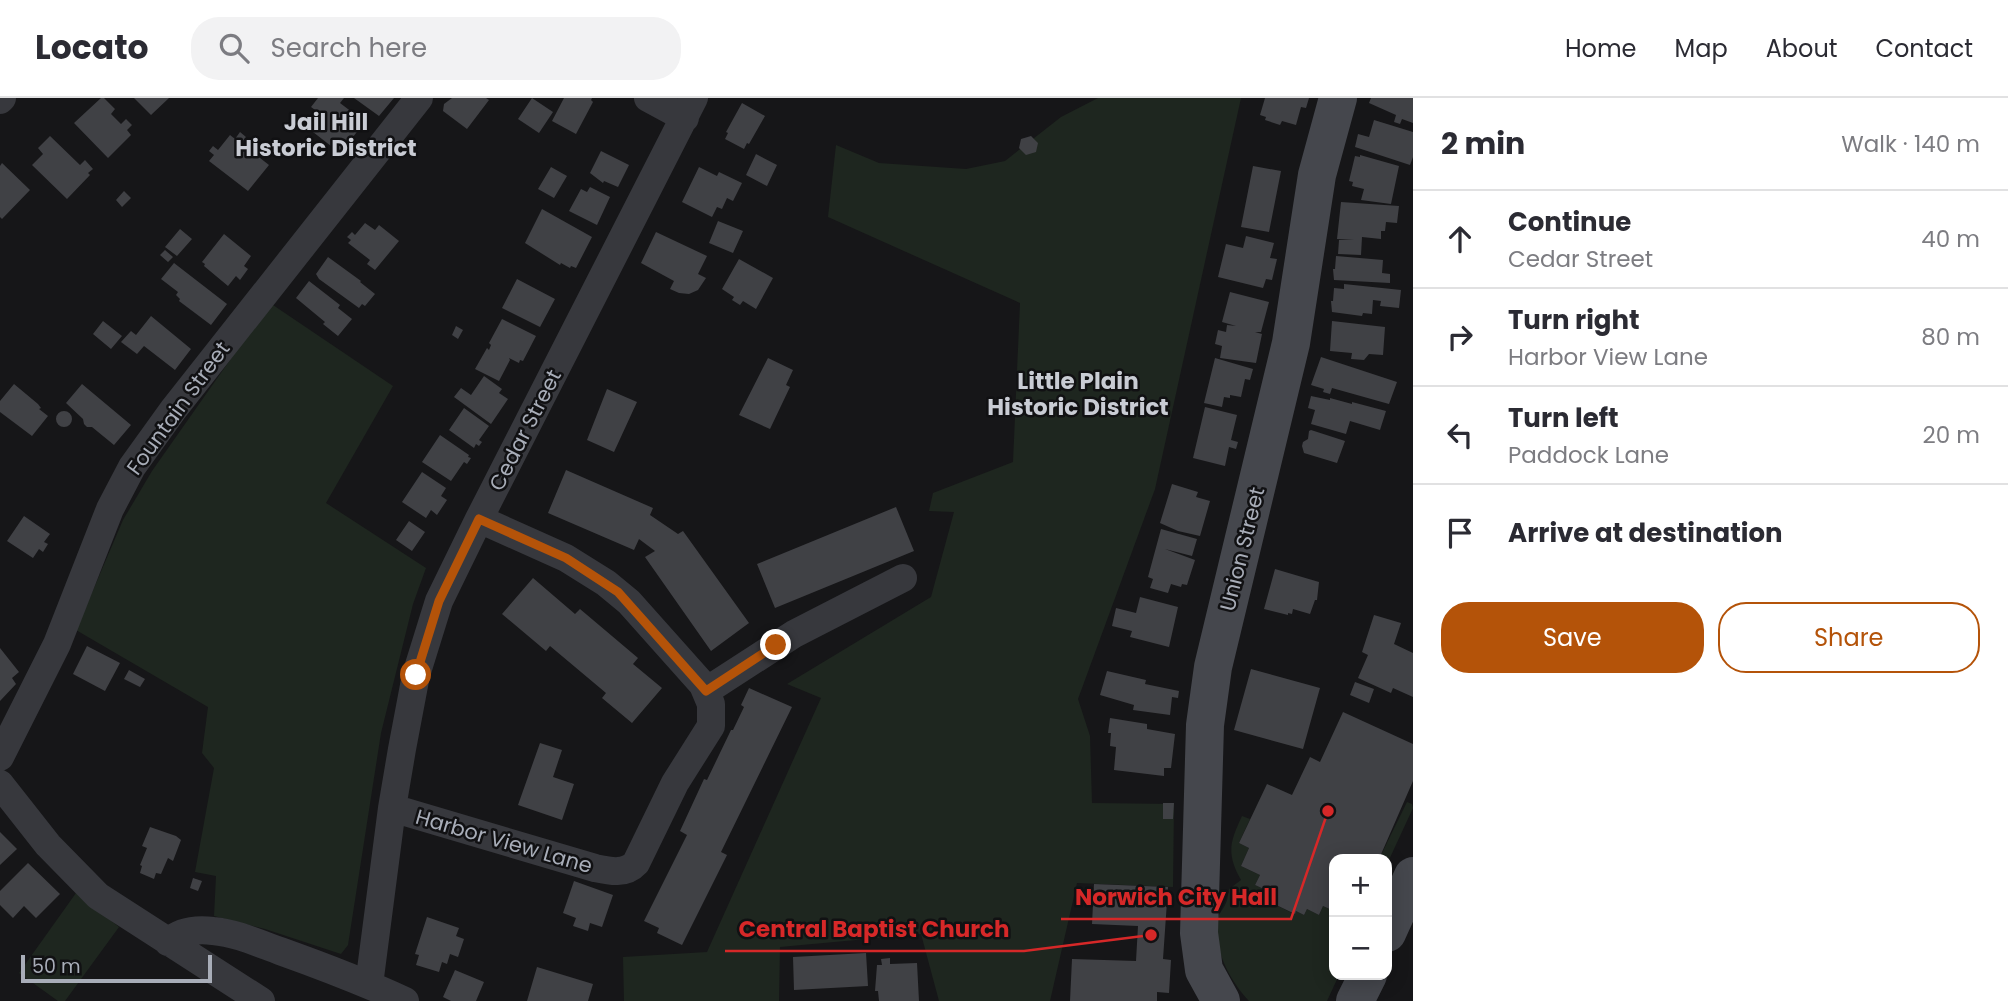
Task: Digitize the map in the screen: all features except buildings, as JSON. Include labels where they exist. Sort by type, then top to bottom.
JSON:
[{"type":"main road","name":"Union Street","points":[[1221,1001],[1205,970],[1199,933],[1204,746],[1208,698],[1215,656],[1292,343],[1315,186],[1338,98]]},
{"type":"main road","points":[[1392,922],[1413,876]]},
{"type":"main road","points":[[1355,1001],[1366,980]]},
{"type":"street","name":"Fountain Street","points":[[0,757],[57,643],[110,509],[132,467],[173,410],[419,98]]},
{"type":"street","points":[[648,98],[690,108]]},
{"type":"street","name":"Cedar Street","points":[[369,985],[392,808],[416,675],[439,601],[690,108]]},
{"type":"street","points":[[479,519],[566,558],[612,588],[629,603],[706,691],[794,634],[903,578]]},
{"type":"street","name":"Harbor View Lane","points":[[392,808],[595,868],[626,870],[636,863],[675,783],[710,726],[710,704],[706,691]]},
{"type":"street","points":[[0,784],[30,823],[84,884],[120,912],[261,1001]]},
{"type":"street","points":[[167,942],[174,936],[190,931],[213,930],[369,985],[405,1001]]},
{"type":"shaded area","points":[[1098,98],[1241,98],[1155,489],[1078,699],[1090,736],[1092,803],[1174,804],[1173,887],[1077,883],[1050,1001],[939,1001],[921,934],[780,947],[779,1001],[624,1001],[623,957],[707,952],[821,698],[787,684],[931,597],[954,512],[929,511],[933,493],[1013,462],[1020,303],[828,217],[836,145],[879,163],[966,169],[1005,161],[1061,117]]},
{"type":"shaded area","points":[[270,303],[393,386],[326,503],[426,568],[413,604],[381,733],[348,945],[341,954],[265,929],[214,916],[216,876],[195,872],[214,768],[202,753],[208,707],[76,630],[123,520],[152,471]]},
{"type":"shaded area","points":[[1407,802],[1412,804],[1413,808],[1392,854],[1381,854]]},
{"type":"shaded area","points":[[1242,816],[1250,819],[1239,843],[1249,848],[1241,866],[1260,875],[1255,885],[1266,890],[1263,896],[1271,899],[1270,902],[1294,914],[1296,911],[1304,915],[1307,909],[1319,915],[1323,906],[1329,909],[1329,980],[1337,980],[1327,1001],[1249,1001],[1224,964],[1216,931],[1218,916],[1226,903],[1229,889],[1241,880],[1233,862],[1231,848]]},
{"type":"shaded area","points":[[76,893],[119,927],[65,1001],[58,1001],[19,973]]},
{"type":"place","name":"Norwich City Hall","points":[[1328,811]]},
{"type":"place","name":"Central Baptist Church","points":[[1151,935]]},
{"type":"district","name":"Jail Hill Historic District","points":[[326,135]]},
{"type":"district","name":"Little Plain Historic District","points":[[1078,394]]},
{"type":"route","points":[[416,675],[439,601],[479,519],[566,558],[618,592],[706,691],[776,645]]}]
